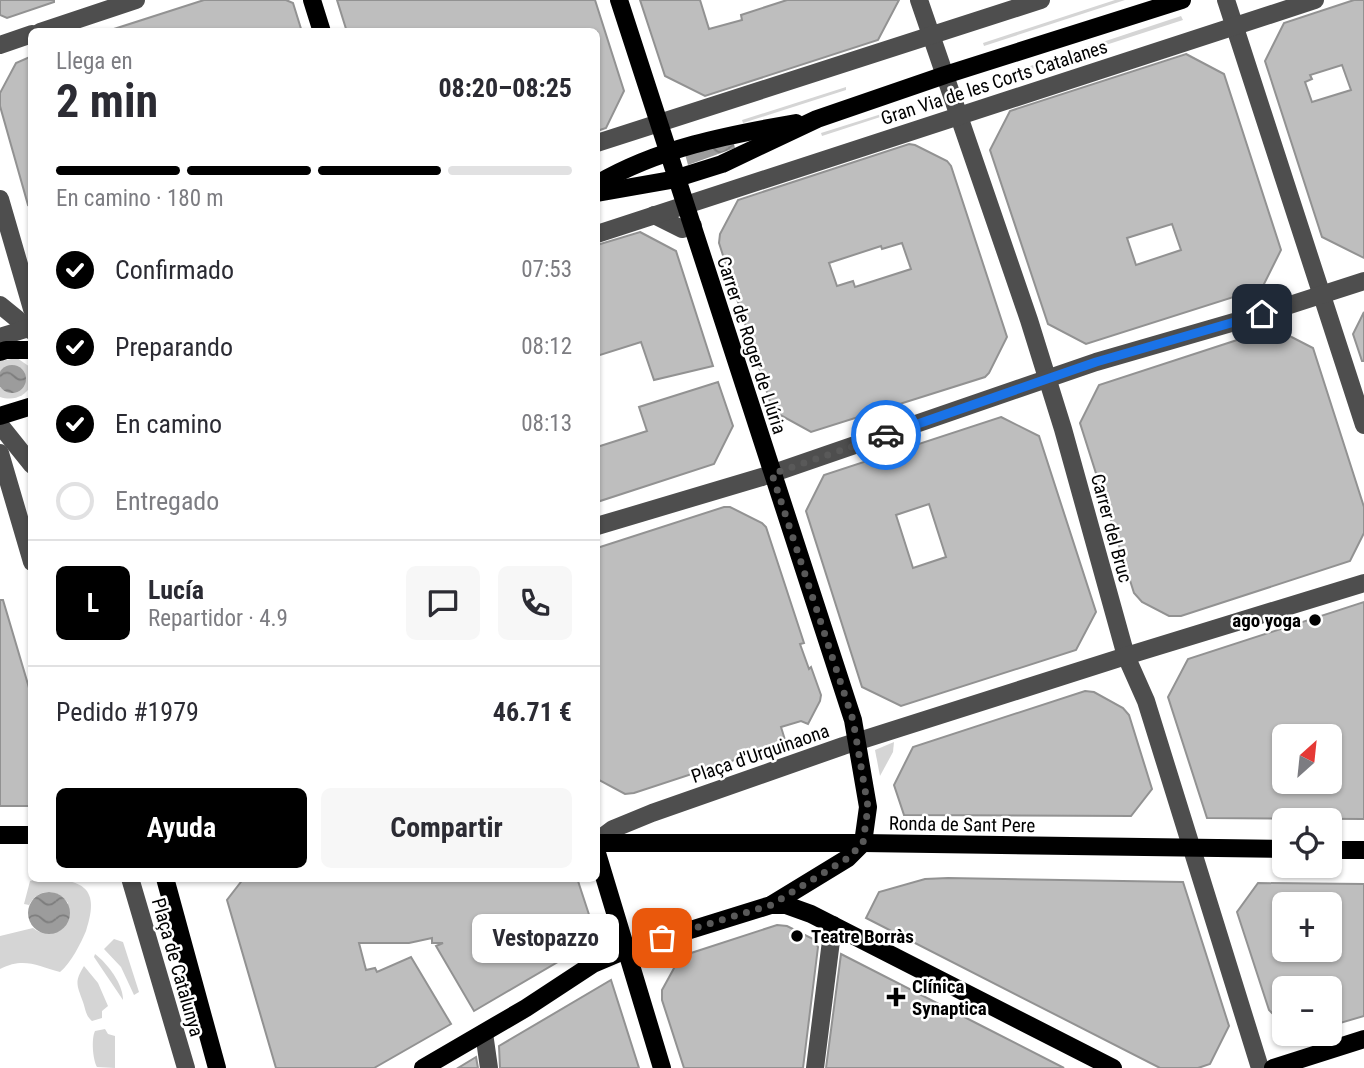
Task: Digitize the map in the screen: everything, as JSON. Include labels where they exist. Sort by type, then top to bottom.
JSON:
[{"type":"main road","points":[[312,0],[321,28]]},
{"type":"main road","name":"Carrer de Roger de Llúria","points":[[620,0],[858,742]]},
{"type":"main road","name":"Gran Via de les Corts Catalanes","points":[[600,192],[677,178],[722,164],[817,119],[945,75],[1182,0]]},
{"type":"main road","name":"Gran Via de les Corts Catalanes","points":[[600,182],[615,173],[713,138],[817,119]]},
{"type":"main road","points":[[0,352],[28,350]]},
{"type":"main road","points":[[0,416],[28,407]]},
{"type":"main road","name":"Plaça d'Urquinaona","points":[[858,742],[868,807],[863,843]]},
{"type":"main road","points":[[0,835],[28,835]]},
{"type":"main road","name":"Ronda de Sant Pere","points":[[600,842],[1272,849]]},
{"type":"main road","points":[[423,1068],[593,964],[626,950],[771,905],[848,858],[863,843]]},
{"type":"main road","points":[[1342,850],[1364,850]]},
{"type":"main road","points":[[600,863],[662,1068]]},
{"type":"main road","name":"Plaça de Catalunya","points":[[166,882],[217,1068]]},
{"type":"main road","points":[[771,905],[794,907],[833,925],[1113,1068]]},
{"type":"main road","points":[[1273,1068],[1364,1039]]},
{"type":"street","points":[[52,28],[136,0]]},
{"type":"street","name":"Carrer del Bruc","points":[[919,0],[1048,379],[1126,656],[1146,701],[1260,1068]]},
{"type":"street","points":[[600,142],[810,69],[1041,0]]},
{"type":"street","points":[[1226,0],[1364,425]]},
{"type":"street","name":"Gran Via de les Corts Catalanes","points":[[600,232],[959,115],[1095,77],[1234,26],[1315,0]]},
{"type":"street","points":[[0,45],[28,35]]},
{"type":"street","points":[[0,200],[28,295]]},
{"type":"street","points":[[647,217],[682,229],[693,226]]},
{"type":"street","points":[[647,217],[673,236]]},
{"type":"street","points":[[600,525],[772,474],[1048,379],[1364,281]]},
{"type":"street","points":[[0,305],[13,318],[28,325]]},
{"type":"street","points":[[0,337],[28,327]]},
{"type":"street","points":[[0,425],[28,460]]},
{"type":"street","points":[[0,453],[28,548]]},
{"type":"street","points":[[858,742],[1364,583]]},
{"type":"street","name":"Plaça d'Urquinaona","points":[[600,840],[613,829],[652,813],[858,742]]},
{"type":"street","name":"Plaça de Catalunya","points":[[131,882],[186,1068]]},
{"type":"street","points":[[815,1068],[833,925]]},
{"type":"street","points":[[484,1033],[489,1068]]},
{"type":"shaded area","points":[[1115,0],[1125,0],[984,46],[983,43]]},
{"type":"shaded area","points":[[1181,16],[1183,20],[994,81],[994,78]]},
{"type":"shaded area","points":[[846,87],[846,90],[743,123],[742,120]]},
{"type":"shaded area","points":[[907,106],[908,108],[822,136],[821,133]]},
{"type":"shaded area","points":[[17,358],[28,366],[28,388],[18,397],[0,397],[0,361]]},
{"type":"shaded area","points":[[894,742],[893,752],[880,776],[875,750]]},
{"type":"shaded area","points":[[30,882],[75,883],[89,894],[91,903],[86,931],[72,958],[60,972],[23,963],[0,969],[0,936],[33,928],[45,934],[54,933],[65,926],[68,903],[59,895],[42,893],[29,905],[24,904]]},
{"type":"shaded area","points":[[114,939],[123,942],[139,992],[134,995],[121,967],[104,949]]},
{"type":"shaded area","points":[[95,954],[114,975],[123,1000],[94,957]]},
{"type":"shaded area","points":[[84,966],[98,983],[108,1006],[102,1011],[102,1018],[92,1021],[86,1013],[79,991],[79,976]]},
{"type":"shaded area","points":[[105,1029],[108,1034],[115,1036],[115,1068],[97,1067],[94,1060],[95,1031]]},
{"type":"water","points":[[733,140],[735,148],[688,165],[685,154]]},
{"type":"water","points":[[7,366],[17,366],[25,374],[25,384],[17,392],[7,392],[-1,384],[-1,374]]},
{"type":"water","points":[[49,892],[64,898],[70,913],[64,928],[49,934],[34,928],[28,913],[34,898]]},
{"type":"building","points":[[0,0],[54,2],[7,18],[0,15]]},
{"type":"building","points":[[204,0],[286,0],[293,3],[301,28],[117,28]]},
{"type":"building","points":[[337,0],[595,0],[624,91],[606,128],[600,130],[600,28],[346,28]]},
{"type":"building","points":[[640,0],[700,0],[709,29],[742,20],[741,15],[787,0],[899,0],[878,40],[705,96],[665,76]]},
{"type":"building","points":[[1354,0],[1364,0],[1364,258],[1322,237],[1265,61],[1284,23]],"holes":[[[1342,65],[1351,90],[1312,102],[1305,82],[1312,79],[1310,75]]]},
{"type":"building","points":[[1186,54],[1224,74],[1281,250],[1262,288],[1086,344],[1048,324],[990,150],[1010,111]],"holes":[[[1172,224],[1181,250],[1136,265],[1127,238]]]},
{"type":"building","points":[[28,58],[28,205],[0,106],[0,93],[16,63]]},
{"type":"building","points":[[909,144],[947,161],[951,166],[1007,337],[989,373],[985,377],[811,432],[773,411],[719,243],[720,234],[738,200]],"holes":[[[902,243],[911,269],[855,287],[853,281],[837,286],[829,263],[881,246],[882,249]]]},
{"type":"building","points":[[640,232],[676,251],[713,366],[654,380],[641,342],[600,355],[600,244]]},
{"type":"building","points":[[1364,312],[1364,361],[1362,361],[1353,334]]},
{"type":"building","points":[[1274,328],[1313,348],[1364,507],[1364,533],[1350,561],[1181,616],[1169,616],[1142,602],[1134,593],[1080,423],[1099,385]]},
{"type":"building","points":[[718,382],[733,426],[714,464],[600,501],[600,446],[647,431],[639,407]]},
{"type":"building","points":[[1001,417],[1039,436],[1096,612],[1076,650],[901,706],[862,687],[806,511],[824,475]],"holes":[[[929,504],[946,557],[913,568],[896,515]]]},
{"type":"building","points":[[724,507],[730,507],[762,523],[766,527],[804,643],[800,644],[821,695],[808,724],[801,721],[781,727],[786,743],[634,793],[625,794],[600,781],[600,547]]},
{"type":"building","points":[[0,600],[3,600],[28,684],[28,806],[0,806]]},
{"type":"building","points":[[1364,602],[1364,819],[1342,819],[1342,808],[1272,808],[1272,818],[1207,818],[1168,697],[1188,659]]},
{"type":"building","points":[[1085,691],[1094,692],[1123,708],[1129,715],[1152,789],[1131,816],[904,815],[894,785],[913,747]]},
{"type":"building","points":[[925,879],[1183,882],[1229,1026],[1210,1064],[1198,1068],[1160,1068],[866,918],[879,892]]},
{"type":"building","points":[[241,882],[578,882],[597,939],[474,1011],[436,946],[443,943],[432,943],[432,938],[409,943],[359,943],[366,970],[375,968],[377,972],[411,957],[451,1024],[374,1068],[276,1068],[227,900]]},
{"type":"building","points":[[1258,883],[1364,884],[1364,1016],[1342,1022],[1342,976],[1272,976],[1272,1013],[1237,912]]},
{"type":"building","points":[[777,925],[787,926],[813,939],[818,947],[803,1068],[684,1068],[662,1000],[662,990],[678,961],[685,955]]},
{"type":"building","points":[[841,954],[978,1024],[1064,1068],[826,1068]]},
{"type":"building","points":[[611,980],[639,1068],[500,1068],[499,1046]]},
{"type":"building","points":[[476,1057],[478,1068],[458,1068]]},
{"type":"way so far","points":[[662,938],[771,905],[848,858],[863,843],[868,807],[853,720],[772,474],[886,435]]},
{"type":"place","name":"ago yoga","points":[[1315,620]]},
{"type":"place","name":"Teatre Borràs","points":[[797,936]]},
{"type":"place","name":"Vestopazzo","points":[[662,938]]},
{"type":"place","name":"Clínica Synaptica","points":[[896,997]]},
{"type":"route","points":[[886,435],[1096,362],[1262,314]]}]
